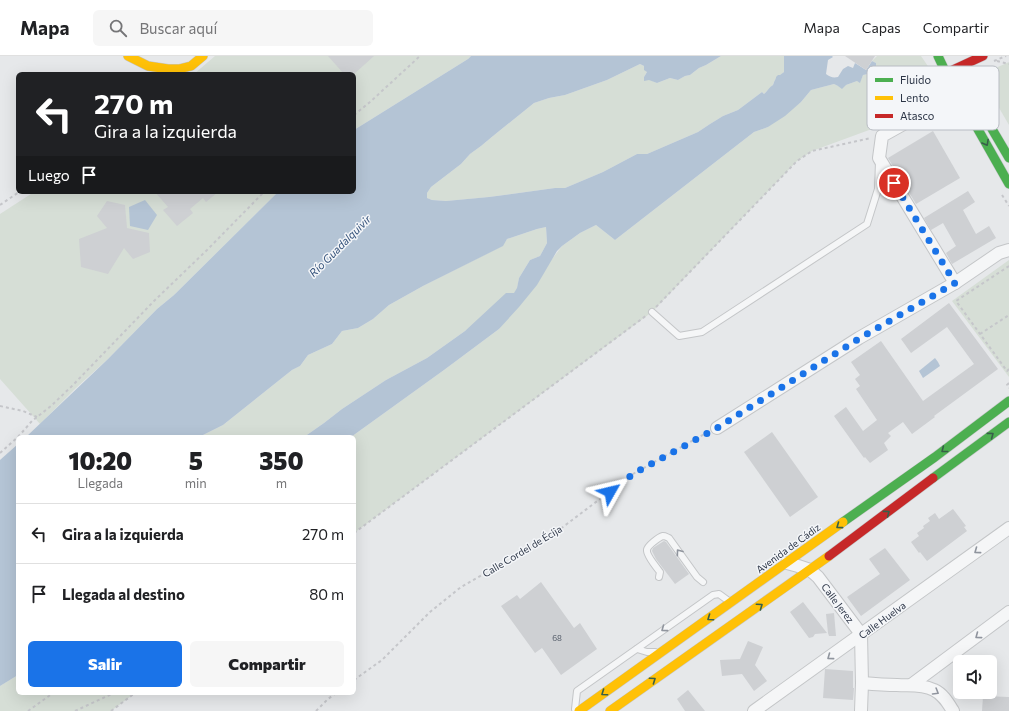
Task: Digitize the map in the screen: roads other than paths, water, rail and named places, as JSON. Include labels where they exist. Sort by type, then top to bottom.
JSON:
[{"type":"main road","points":[[128,56],[148,66],[168,70],[191,66],[203,56]]},
{"type":"main road","points":[[938,56],[950,66]]},
{"type":"main road","points":[[960,66],[983,56]]},
{"type":"main road","points":[[983,130],[1009,184]]},
{"type":"main road","points":[[992,130],[1009,158]]},
{"type":"main road","points":[[965,434],[1009,392]]},
{"type":"main road","name":"Avenida de Cádiz","points":[[579,711],[935,457],[1009,401]]},
{"type":"main road","points":[[610,711],[810,570],[1009,422]]},
{"type":"street","points":[[893,130],[882,136],[879,158],[955,283]]},
{"type":"street","points":[[717,428],[860,338],[955,283],[999,253],[1009,250]]},
{"type":"street","name":"Calle Huelva","points":[[754,711],[1009,528]]},
{"type":"street","name":"Calle Jerez","points":[[787,563],[810,570],[818,576],[861,634]]},
{"type":"street","points":[[911,685],[1009,612]]},
{"type":"street","points":[[861,634],[861,711]]},
{"type":"street","points":[[862,683],[911,685],[935,690],[953,711]]},
{"type":"lane","points":[[652,312],[680,336],[702,332],[867,224],[878,189],[879,158]]},
{"type":"lane","points":[[659,577],[660,572],[647,553],[647,549],[662,536],[666,536],[697,577],[703,582]]},
{"type":"lane","points":[[575,711],[577,691],[713,595],[720,594],[732,603]]},
{"type":"lane","points":[[637,649],[647,652],[662,652]]},
{"type":"water","name":"Río Guadalquivir","points":[[471,56],[721,56],[699,68],[690,75],[678,80],[670,78],[657,83],[649,80],[644,81],[644,77],[647,72],[644,70],[644,66],[640,64],[607,80],[565,95],[534,103],[431,187],[427,193],[427,198],[432,200],[446,201],[565,188],[603,172],[637,154],[647,154],[698,132],[723,116],[738,110],[762,92],[764,94],[773,85],[776,77],[784,72],[784,56],[832,56],[833,57],[828,60],[826,74],[830,77],[838,77],[843,69],[848,66],[853,68],[855,63],[866,70],[867,68],[867,74],[863,75],[860,83],[857,81],[846,85],[842,89],[834,84],[811,90],[801,102],[785,116],[768,127],[754,132],[615,240],[596,225],[580,233],[557,251],[537,285],[499,329],[354,435],[307,435],[342,409],[386,380],[427,358],[465,331],[506,293],[514,293],[517,288],[519,278],[530,260],[540,256],[547,243],[546,227],[507,239],[503,246],[423,286],[389,305],[373,319],[358,328],[342,331],[332,344],[308,355],[300,366],[292,370],[223,425],[203,435],[28,435],[108,359],[157,309],[174,295],[276,194],[356,194],[356,129]]},
{"type":"water","points":[[872,61],[876,63],[876,66],[869,66]]},
{"type":"water","points":[[145,200],[157,215],[148,230],[130,226],[129,207]]},
{"type":"water","points":[[935,358],[940,366],[923,378],[919,371]]},
{"type":"water","points":[[16,446],[16,676],[0,686],[0,460]]}]
